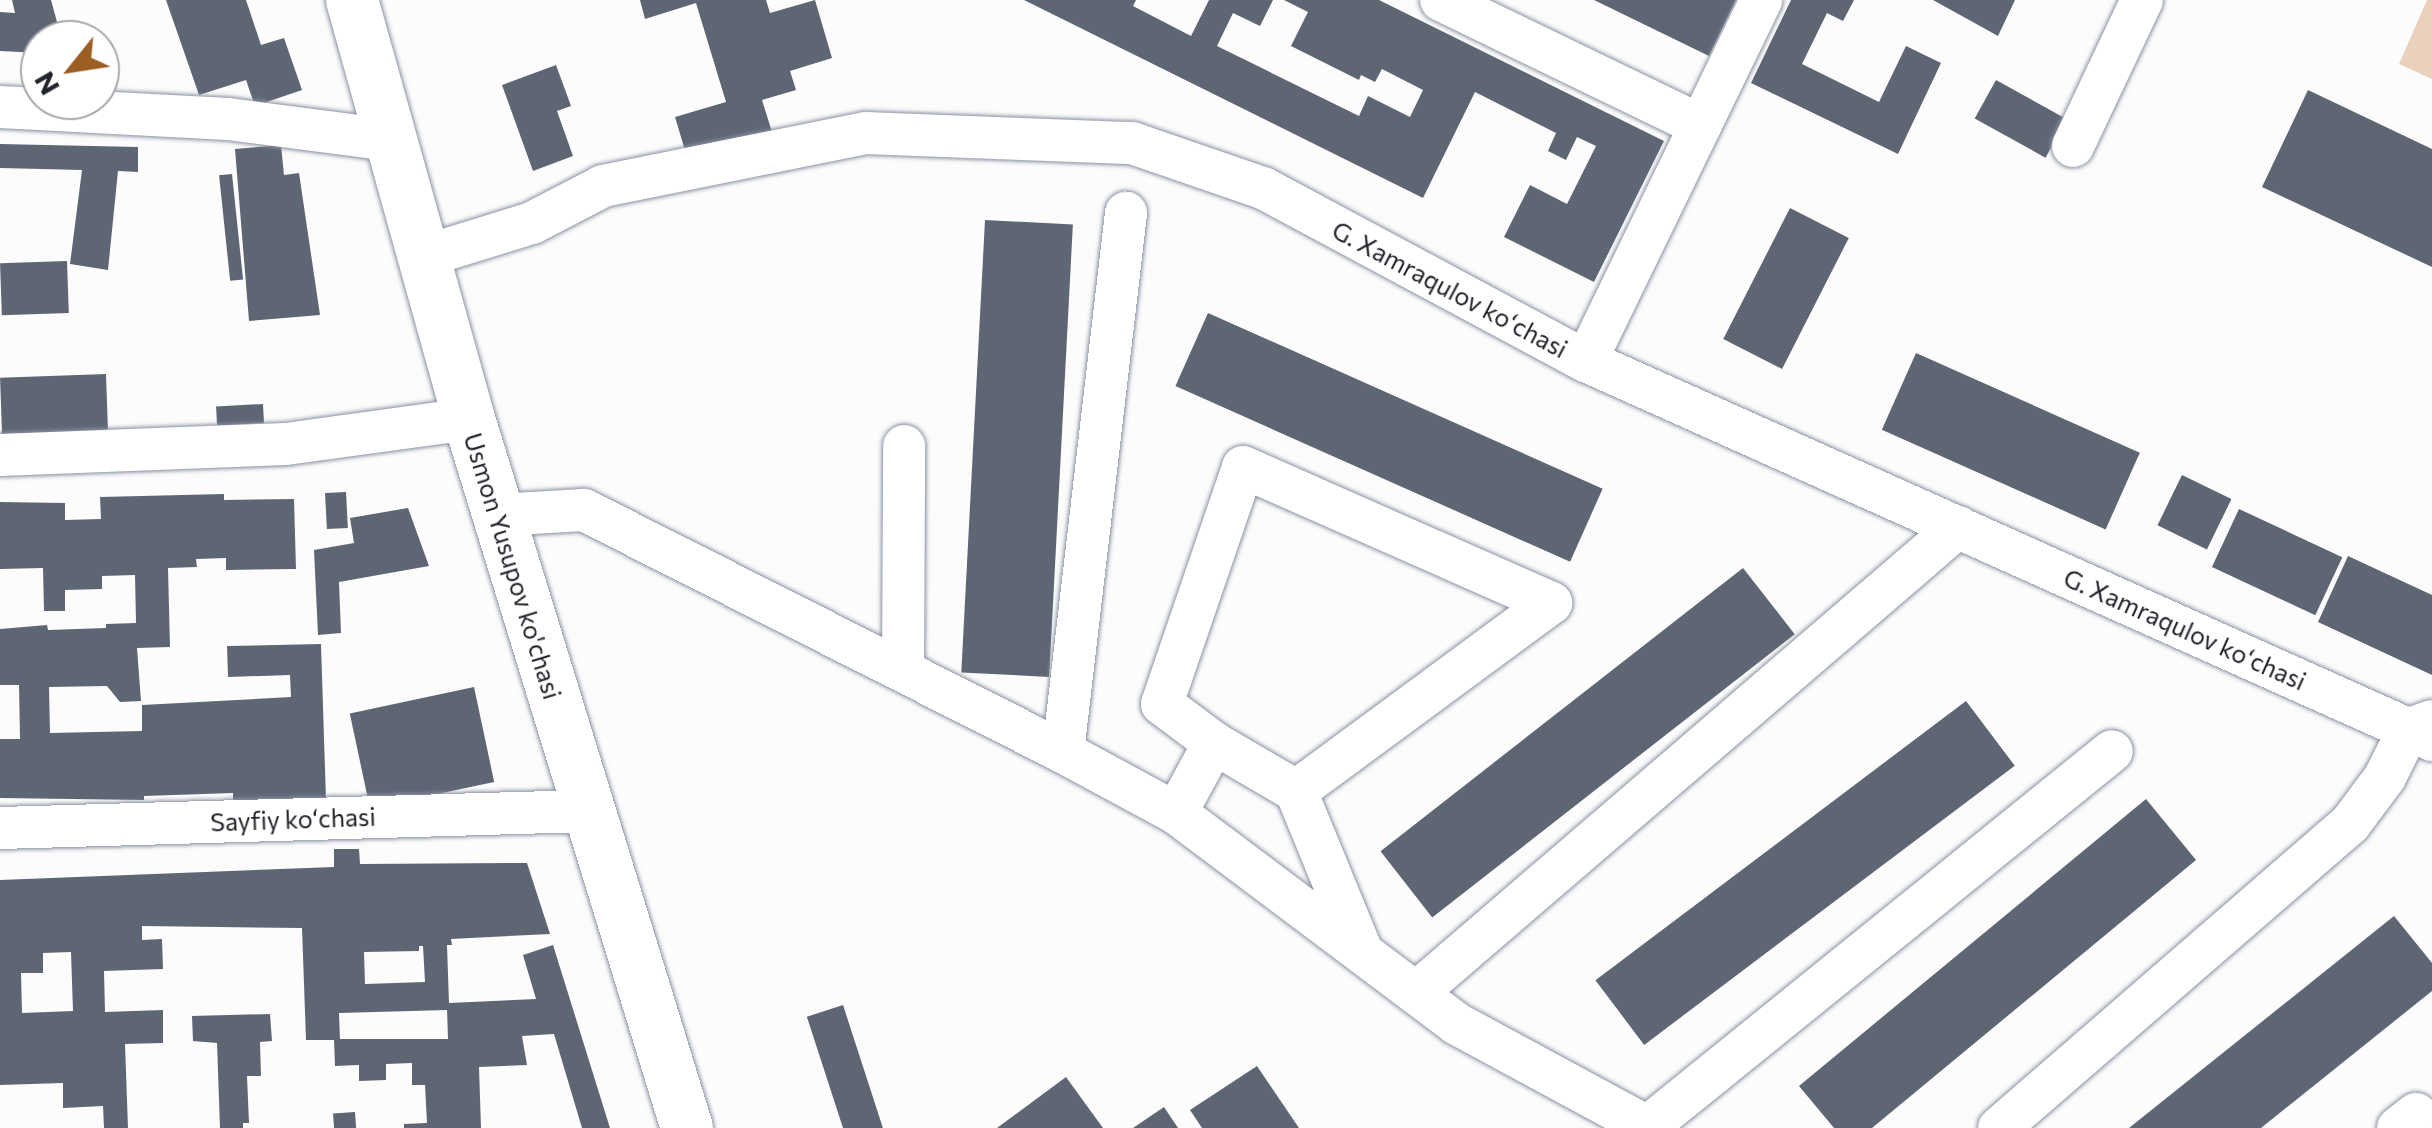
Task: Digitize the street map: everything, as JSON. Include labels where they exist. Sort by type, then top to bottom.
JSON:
[{"type":"main road","name":"Usmon Yusupov ko'chasi","points":[[352,0],[497,515],[687,1128]]},
{"type":"street","points":[[1441,0],[1700,126]]},
{"type":"street","points":[[1586,361],[1762,0]]},
{"type":"street","points":[[2073,146],[2142,0]]},
{"type":"street","points":[[0,107],[228,120],[390,140]]},
{"type":"street","name":"G. Xamraqulov koʻchasi","points":[[422,257],[532,223],[603,186],[866,133],[1132,143],[1262,188],[1586,361],[2424,730]]},
{"type":"street","points":[[1063,752],[1126,213]]},
{"type":"street","points":[[0,455],[286,444],[469,419]]},
{"type":"street","points":[[903,668],[904,446]]},
{"type":"street","points":[[1296,790],[1551,603],[1243,467],[1162,704],[1214,743],[1296,790],[1362,952]]},
{"type":"street","points":[[497,515],[584,510],[1063,752],[1176,813],[1457,1024],[1647,1128],[2112,750]]},
{"type":"street","points":[[1416,993],[1958,527]]},
{"type":"street","points":[[1999,1128],[2350,824],[2424,730]]},
{"type":"street","points":[[1176,813],[1214,743]]},
{"type":"street","name":"Sayfiy koʻchasi","points":[[0,828],[586,811]]},
{"type":"shaded area","points":[[2427,0],[2432,0],[2432,79],[2399,64]]},
{"type":"building","points":[[12,0],[51,0],[56,20],[20,20],[20,52],[0,51],[0,12],[15,13]]},
{"type":"building","points":[[166,0],[246,0],[261,45],[284,38],[302,90],[255,106],[246,80],[199,95]]},
{"type":"building","points":[[640,0],[766,0],[770,13],[815,0],[832,58],[790,71],[796,90],[762,100],[772,132],[687,157],[675,117],[726,102],[696,3],[645,19]]},
{"type":"building","points":[[1024,0],[1136,0],[1133,6],[1191,36],[1209,0],[1273,0],[1260,26],[1233,13],[1217,46],[1359,116],[1368,96],[1410,117],[1423,90],[1382,69],[1375,82],[1361,75],[1359,80],[1291,46],[1308,12],[1284,0],[1379,0],[1664,141],[1594,282],[1504,237],[1530,185],[1567,204],[1596,146],[1577,137],[1566,160],[1548,151],[1556,133],[1475,92],[1423,198]]},
{"type":"building","points":[[1594,0],[1736,0],[1709,56]]},
{"type":"building","points":[[1791,0],[1854,0],[1843,21],[1827,13],[1802,64],[1879,102],[1906,46],[1941,63],[1898,154],[1751,83]]},
{"type":"building","points":[[1933,0],[2015,0],[1998,36]]},
{"type":"building","points":[[556,65],[571,106],[557,111],[573,156],[533,171],[502,85]]},
{"type":"building","points":[[1996,80],[2067,119],[2046,158],[1975,118]]},
{"type":"building","points":[[2308,90],[2432,149],[2432,267],[2262,187]]},
{"type":"building","points":[[0,144],[138,147],[138,172],[118,171],[108,270],[70,264],[82,170],[0,168]]},
{"type":"building","points":[[281,145],[284,175],[299,173],[320,315],[249,321],[235,149]]},
{"type":"building","points":[[232,174],[243,279],[230,281],[219,175]]},
{"type":"building","points":[[1790,208],[1849,238],[1782,369],[1723,339]]},
{"type":"building","points":[[985,220],[1073,225],[1049,677],[961,672]]},
{"type":"building","points":[[67,261],[69,313],[2,315],[0,263]]},
{"type":"building","points":[[1208,313],[1603,489],[1570,562],[1175,386]]},
{"type":"building","points":[[1916,353],[2140,453],[2106,529],[1882,430]]},
{"type":"building","points":[[106,374],[108,439],[2,443],[0,378]]},
{"type":"building","points":[[263,404],[264,423],[217,425],[216,406]]},
{"type":"building","points":[[2182,475],[2231,499],[2207,549],[2157,525]]},
{"type":"building","points":[[346,492],[348,528],[327,529],[325,493]]},
{"type":"building","points":[[224,494],[224,500],[294,499],[296,569],[226,570],[226,558],[196,559],[197,567],[168,568],[170,647],[137,648],[141,701],[120,702],[107,686],[49,687],[50,733],[142,731],[142,705],[291,697],[290,675],[228,677],[227,646],[321,644],[326,800],[233,802],[233,793],[144,796],[144,800],[0,798],[0,739],[20,739],[19,685],[0,685],[0,629],[47,625],[48,630],[106,628],[106,624],[136,623],[135,575],[102,576],[102,589],[65,590],[65,611],[44,611],[43,568],[0,569],[0,502],[65,503],[65,520],[101,519],[100,497]]},
{"type":"building","points":[[408,508],[429,566],[339,582],[341,633],[318,635],[314,550],[354,543],[350,518]]},
{"type":"building","points":[[2239,509],[2342,557],[2315,615],[2212,567]]},
{"type":"building","points":[[2348,556],[2432,595],[2432,675],[2318,622]]},
{"type":"building","points":[[1743,568],[1795,634],[1432,917],[1381,851]]},
{"type":"building","points":[[474,687],[494,782],[370,808],[350,713]]},
{"type":"building","points":[[1966,701],[2015,766],[1644,1045],[1595,980]]},
{"type":"building","points":[[2146,799],[2196,860],[1872,1128],[1834,1128],[1799,1086]]},
{"type":"building","points":[[334,849],[359,849],[360,864],[527,863],[550,934],[451,939],[452,945],[447,945],[449,1003],[536,999],[523,955],[553,945],[610,1128],[582,1128],[554,1034],[522,1036],[527,1065],[479,1067],[481,1128],[404,1128],[404,1124],[427,1123],[425,1085],[412,1085],[412,1063],[386,1064],[386,1080],[359,1081],[359,1065],[335,1066],[334,1040],[306,1040],[302,928],[142,926],[142,940],[162,939],[163,969],[104,971],[105,1012],[163,1010],[163,1043],[125,1044],[128,1128],[104,1128],[103,1106],[63,1108],[63,1083],[0,1085],[0,880],[334,867]],"holes":[[[419,946],[423,946],[425,982],[365,984],[364,952],[419,951]],[[71,952],[73,1011],[22,1013],[21,973],[43,973],[43,953]],[[447,1010],[448,1039],[340,1039],[339,1013]]]},
{"type":"building","points":[[2394,916],[2432,963],[2432,991],[2261,1128],[2129,1128]]},
{"type":"building","points":[[843,1005],[883,1128],[843,1128],[807,1017]]},
{"type":"building","points":[[270,1014],[272,1041],[260,1042],[261,1076],[247,1076],[249,1123],[243,1123],[243,1128],[220,1128],[217,1043],[193,1041],[192,1016]]},
{"type":"building","points":[[1257,1066],[1299,1128],[1202,1128],[1190,1110]]},
{"type":"building","points":[[1066,1077],[1103,1128],[997,1128]]},
{"type":"building","points":[[1164,1107],[1178,1128],[1133,1128]]},
{"type":"building","points":[[355,1112],[356,1128],[334,1128],[333,1114]]}]
